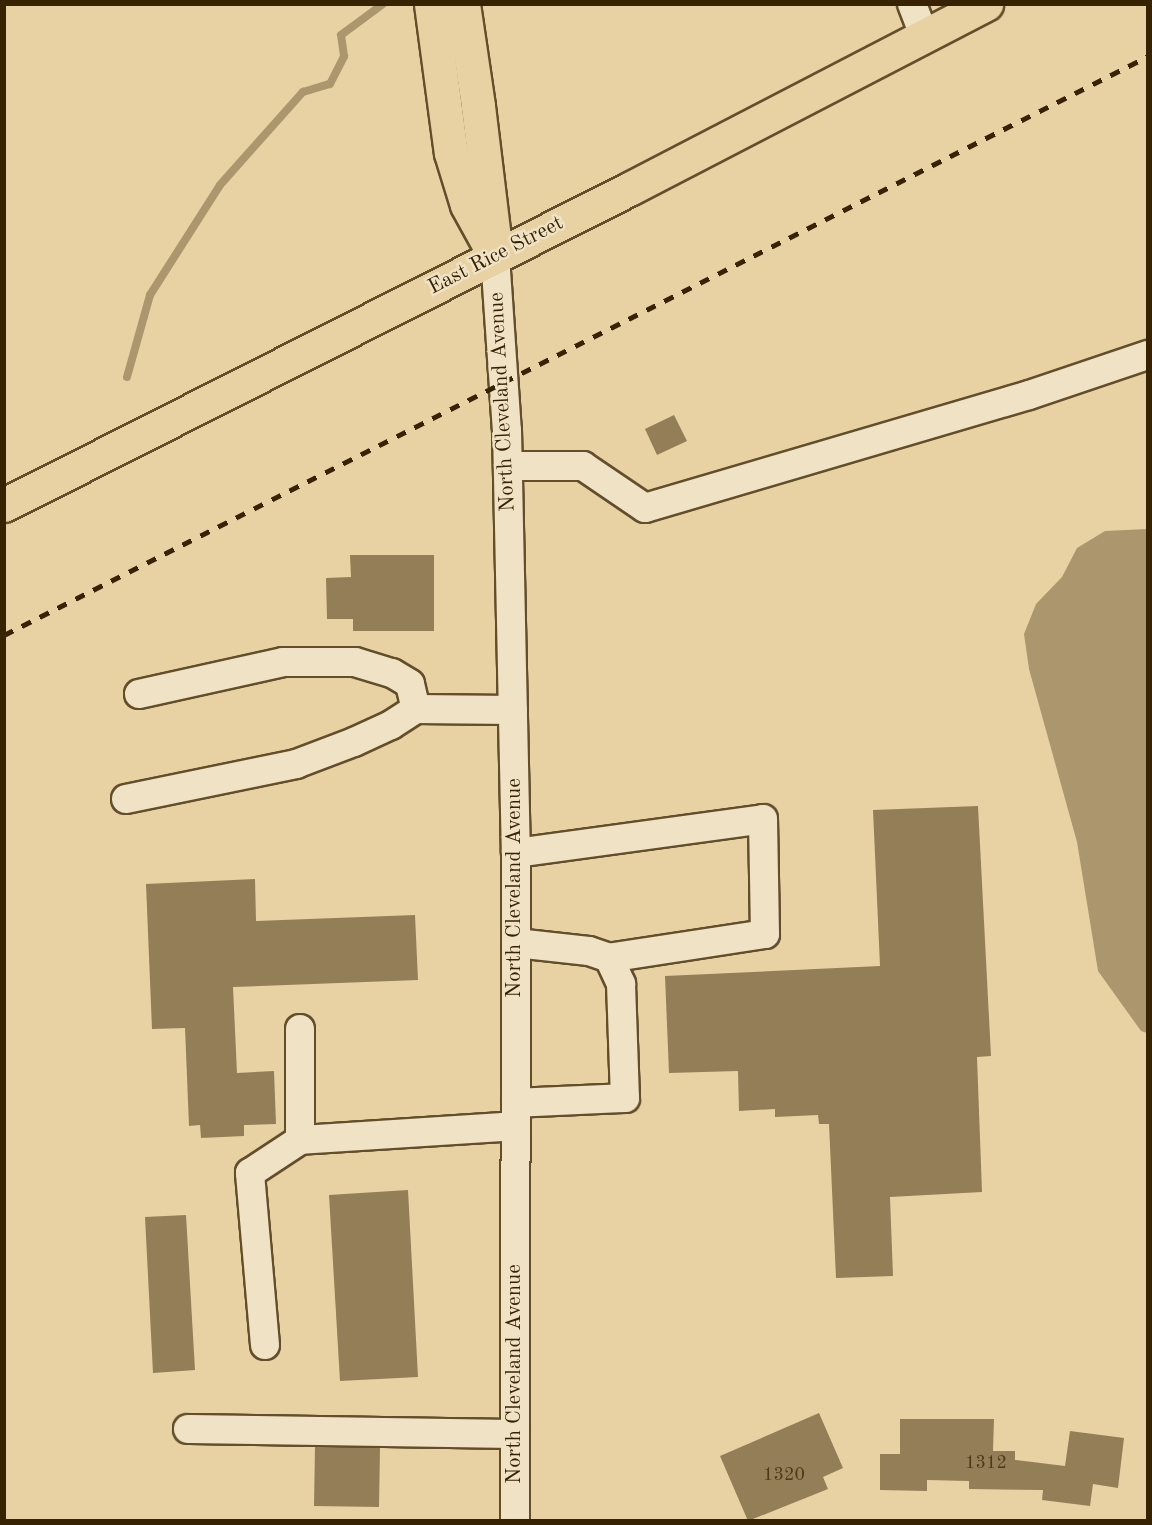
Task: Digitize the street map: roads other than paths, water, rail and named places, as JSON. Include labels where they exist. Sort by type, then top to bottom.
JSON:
[{"type":"main road","points":[[431,4],[452,153],[468,205],[495,256]]},
{"type":"main road","points":[[463,4],[478,106],[495,256]]},
{"type":"main road","name":"East Rice Street","points":[[4,505],[986,4]]},
{"type":"street","points":[[912,4],[924,36]]},
{"type":"street","name":"North Cleveland Avenue","points":[[495,256],[508,466],[516,853],[515,1521]]},
{"type":"street","points":[[508,466],[583,466],[645,508],[1029,395],[1148,355]]},
{"type":"street","points":[[139,694],[283,662],[355,662],[392,673],[410,684],[416,709]]},
{"type":"street","points":[[126,799],[296,764],[392,725],[416,709],[513,710]]},
{"type":"street","points":[[516,853],[763,819],[765,934],[609,958],[590,951],[516,943]]},
{"type":"street","points":[[265,1345],[250,1173],[300,1140],[516,1114],[625,1098],[621,984],[609,958]]},
{"type":"street","points":[[300,1029],[300,1140]]},
{"type":"street","points":[[188,1429],[515,1434]]},
{"type":"waterway","points":[[127,377],[150,295],[220,185],[303,92],[330,84],[344,56],[341,35],[383,4]]},
{"type":"railway","points":[[4,635],[1148,56]]}]
